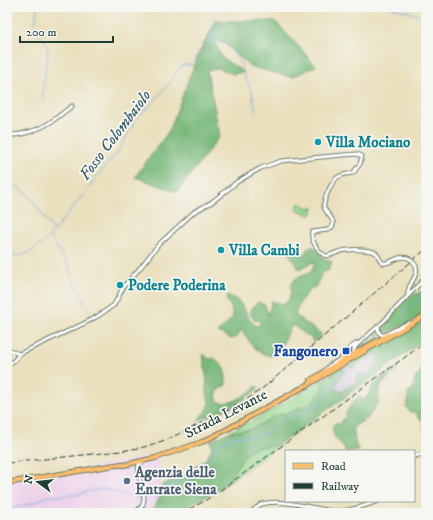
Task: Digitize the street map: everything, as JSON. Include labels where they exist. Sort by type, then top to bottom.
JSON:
[{"type":"main road","points":[[352,356],[382,338],[400,330],[426,315]]},
{"type":"main road","name":"Strada Levante","points":[[300,389],[320,374],[352,356]]},
{"type":"main road","name":"Strada Levante","points":[[7,483],[122,465],[150,459],[191,446],[224,431],[300,389],[352,356]]},
{"type":"main road","name":"Strada Levante","points":[[122,465],[160,456]]},
{"type":"street","points":[[7,135],[22,134],[48,123],[72,106]]},
{"type":"street","points":[[7,365],[19,354],[83,324],[106,311],[114,305],[124,286],[155,249],[194,212],[212,202],[237,182],[252,173],[270,164],[287,160],[356,154],[362,156],[360,164],[353,173],[340,176],[333,181],[328,192],[324,208],[333,222],[330,230],[312,232],[311,235],[318,249],[327,256],[348,250],[374,252],[377,254],[381,262],[384,263],[402,257],[410,259],[415,264],[416,271],[414,279],[407,291],[408,295]]},
{"type":"street","points":[[320,374],[329,366],[343,358],[351,347],[378,326],[426,277]]},
{"type":"street","points":[[378,326],[379,333],[384,335],[413,322]]},
{"type":"street","points":[[352,356],[356,347],[371,332]]},
{"type":"street","points":[[7,349],[19,354]]},
{"type":"street","points":[[348,350],[352,356]]},
{"type":"street","points":[[415,456],[418,454],[426,454]]},
{"type":"street","points":[[134,513],[142,506],[143,501],[138,466],[139,464],[150,459]]},
{"type":"street","points":[[122,465],[134,465],[138,472]]},
{"type":"street","points":[[250,513],[261,505],[270,503],[291,504],[342,511],[375,502]]},
{"type":"shaded area","points":[[375,353],[379,357],[378,362],[367,374],[358,375],[355,382],[341,392],[335,387],[345,370],[342,367],[348,363],[349,367],[353,368]]},
{"type":"shaded area","points":[[158,454],[162,492],[154,509],[149,513],[7,513],[7,480],[116,463]]},
{"type":"green space","points":[[216,21],[275,21],[316,66],[292,77],[251,67],[224,43],[214,41],[222,58],[244,72],[233,74],[217,68],[207,71],[220,136],[177,192],[135,177],[169,131],[198,55]]},
{"type":"green space","points":[[299,203],[311,209],[312,207],[314,210],[310,215],[296,209]]},
{"type":"green space","points":[[288,242],[293,249],[298,251],[303,256],[308,248],[313,246],[326,260],[332,262],[329,270],[322,273],[316,286],[311,289],[301,300],[295,315],[322,335],[313,342],[310,337],[292,325],[279,350],[272,356],[266,355],[257,350],[241,330],[237,337],[232,339],[218,332],[233,317],[231,307],[226,299],[228,295],[240,303],[253,324],[256,326],[260,325],[260,321],[254,319],[250,314],[252,308],[258,302],[265,305],[268,315],[272,301],[283,305],[289,299],[291,285],[296,278],[312,271],[315,261],[299,269],[284,246]]},
{"type":"green space","points":[[426,287],[426,313],[413,321],[384,334],[381,332],[383,324],[411,295],[419,293]]},
{"type":"green space","points":[[426,318],[426,339],[278,445],[250,450],[242,459],[226,484],[173,513],[149,513],[154,509],[162,492],[162,485],[190,471],[203,461],[212,449],[210,441],[227,433],[252,429],[272,417],[294,411],[309,404],[322,391],[323,379],[342,367],[345,370],[335,387],[341,392],[355,382],[358,375],[367,374],[378,362],[379,357],[375,353],[353,368],[349,367],[348,363]]},
{"type":"green space","points":[[376,331],[381,337],[356,352],[356,349],[371,338],[373,340],[378,337],[374,332]]},
{"type":"green space","points":[[426,353],[426,427],[424,432],[423,420],[417,417],[418,413],[410,412],[406,407],[408,402],[408,393],[413,389],[415,379],[420,373]]},
{"type":"green space","points":[[203,354],[209,359],[214,358],[221,364],[226,376],[226,385],[219,389],[216,395],[218,402],[223,403],[234,401],[248,393],[256,386],[259,388],[230,407],[197,421],[208,408],[209,402],[206,388],[207,382]]},
{"type":"green space","points":[[399,368],[384,382],[379,391],[379,401],[368,418],[353,427],[356,446],[358,450],[345,450],[334,436],[332,426],[337,422],[340,426],[349,408],[359,396],[364,400],[374,383]]},
{"type":"green space","points":[[323,379],[322,391],[309,404],[252,429],[227,433],[249,423]]},
{"type":"green space","points":[[278,445],[226,484],[247,452],[259,447]]},
{"type":"waterway","points":[[37,7],[35,28],[37,33],[46,43],[48,51],[43,84],[43,102]]},
{"type":"waterway","name":"Fosso Colombaiolo","points":[[7,255],[19,256],[30,252],[50,236],[118,152],[135,121],[169,84],[180,67],[182,65],[192,65],[195,63],[211,37],[217,7]]},
{"type":"waterway","points":[[390,7],[426,16]]},
{"type":"waterway","points":[[212,35],[223,40],[242,66],[244,75],[252,92],[256,113]]},
{"type":"waterway","points":[[7,182],[16,185],[29,196],[54,230]]},
{"type":"waterway","points":[[50,237],[68,265],[73,280],[90,312]]},
{"type":"waterway","points":[[402,313],[426,293]]},
{"type":"waterway","points":[[155,498],[166,486],[177,484],[183,478],[193,473],[223,441],[235,436],[246,437],[267,432],[274,429],[285,417],[299,415],[321,403],[325,399],[342,370]]},
{"type":"waterway","points":[[7,511],[34,503],[45,497],[75,495],[105,489],[141,499]]},
{"type":"railway","points":[[7,463],[121,451],[144,447],[168,439],[225,412],[263,388],[426,249]]},
{"type":"railway","points":[[181,513],[203,502],[218,492],[426,342]]},
{"type":"place","name":"Villa Mociano","points":[[318,142]]},
{"type":"place","name":"Villa Cambi","points":[[221,250]]},
{"type":"place","name":"Podere Poderina","points":[[120,285]]},
{"type":"place","name":"Fangonero","points":[[346,351]]},
{"type":"place","name":"Agenzia delle Entrate Siena","points":[[127,481]]}]
